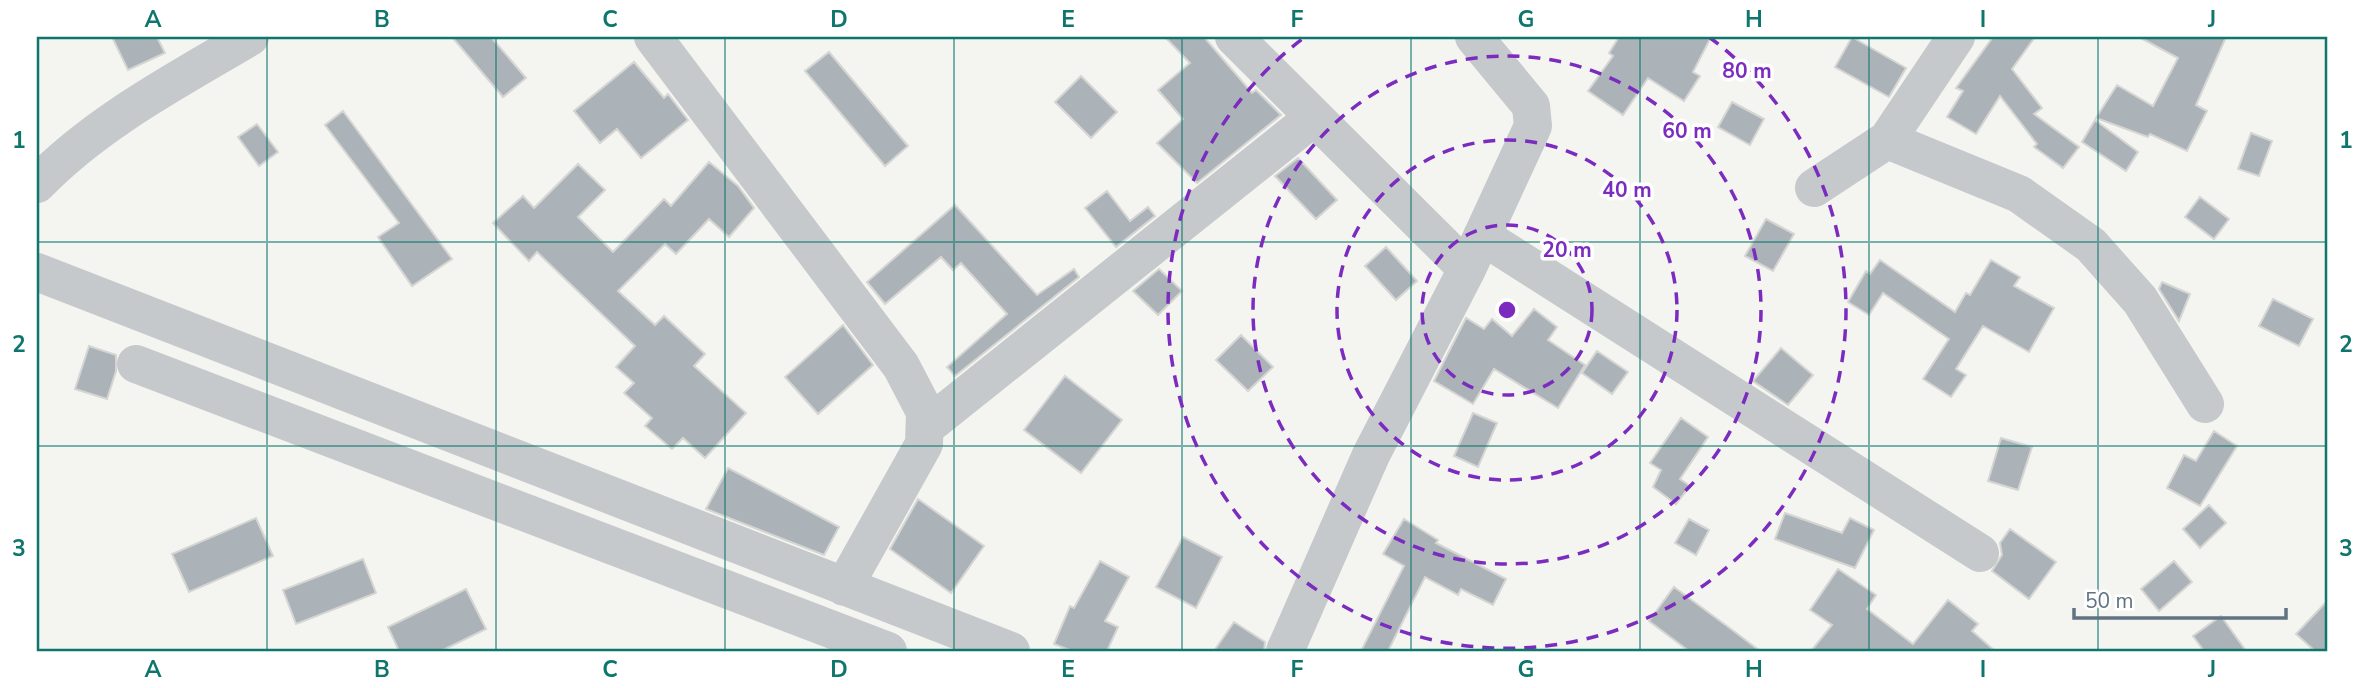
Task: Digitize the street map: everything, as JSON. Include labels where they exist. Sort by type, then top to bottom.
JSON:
[{"type":"street","points":[[37,184],[52,168],[126,111],[250,37]]},
{"type":"street","points":[[653,37],[901,366],[925,412],[924,444],[844,587]]},
{"type":"street","points":[[1234,37],[1313,118],[1474,253],[1980,553]]},
{"type":"street","points":[[1284,651],[1371,455],[1525,147],[1534,115],[1524,96],[1474,37]]},
{"type":"street","points":[[1814,188],[1887,140],[1956,37]]},
{"type":"street","points":[[926,427],[1313,118]]},
{"type":"street","points":[[1887,140],[2019,194],[2091,245],[2140,300],[2205,404]]},
{"type":"street","points":[[37,272],[1011,651]]},
{"type":"street","points":[[136,364],[888,651]]},
{"type":"building","points":[[112,37],[157,37],[165,53],[128,70]]},
{"type":"building","points":[[452,37],[491,37],[526,78],[503,97]]},
{"type":"building","points":[[1165,37],[1204,37],[1252,93],[1256,90],[1281,115],[1197,183],[1157,143],[1183,119],[1158,90],[1190,63]]},
{"type":"building","points":[[1619,37],[1711,37],[1693,72],[1700,76],[1684,101],[1648,78],[1623,115],[1588,91],[1613,56],[1609,53]]},
{"type":"building","points":[[1852,37],[1906,68],[1889,97],[1835,67]]},
{"type":"building","points":[[1993,37],[2035,37],[2012,69],[2042,108],[2034,114],[2079,147],[2063,168],[2034,147],[2037,144],[2000,96],[1976,134],[1947,117],[1963,91],[1956,88]]},
{"type":"building","points":[[2139,37],[2226,37],[2196,105],[2207,111],[2187,151],[2150,134],[2148,137],[2096,118],[2117,85],[2153,106],[2178,58]]},
{"type":"building","points":[[829,52],[908,146],[885,166],[805,71]]},
{"type":"building","points":[[634,62],[664,98],[668,94],[688,120],[641,158],[617,129],[600,143],[574,111]]},
{"type":"building","points":[[1081,76],[1117,112],[1091,138],[1055,102]]},
{"type":"building","points":[[1732,102],[1764,119],[1750,145],[1718,127]]},
{"type":"building","points":[[343,111],[452,259],[412,286],[378,237],[399,223],[325,125]]},
{"type":"building","points":[[2095,120],[2138,152],[2126,171],[2082,142]]},
{"type":"building","points":[[257,124],[278,152],[259,166],[238,137]]},
{"type":"building","points":[[2251,133],[2272,141],[2259,176],[2238,169]]},
{"type":"building","points":[[1298,158],[1337,200],[1316,219],[1275,176]]},
{"type":"building","points":[[709,162],[738,186],[754,208],[729,237],[709,219],[676,254],[665,244],[618,291],[655,325],[664,316],[705,354],[694,366],[746,413],[705,458],[683,438],[672,449],[645,426],[652,418],[624,393],[634,383],[616,367],[635,346],[537,252],[529,261],[493,223],[523,196],[534,208],[578,164],[605,190],[578,217],[613,252],[664,199],[671,206]]},
{"type":"building","points":[[1107,191],[1130,221],[1148,207],[1155,216],[1116,247],[1085,208]]},
{"type":"building","points":[[2200,197],[2229,219],[2214,239],[2185,217]]},
{"type":"building","points":[[955,205],[1037,295],[1074,269],[1079,277],[955,376],[947,367],[1007,314],[961,263],[953,270],[941,257],[885,304],[867,282]]},
{"type":"building","points":[[1766,219],[1794,234],[1773,271],[1745,256]]},
{"type":"building","points":[[1386,247],[1417,281],[1396,300],[1365,266]]},
{"type":"building","points":[[1880,260],[1955,312],[1966,293],[1970,295],[1991,260],[2020,277],[2014,286],[2054,308],[2029,352],[1983,326],[1956,369],[1966,375],[1951,397],[1923,379],[1949,339],[1883,293],[1869,315],[1848,302],[1866,271],[1870,274]]},
{"type":"building","points":[[1159,269],[1182,291],[1158,315],[1133,291]]},
{"type":"building","points":[[2162,282],[2190,294],[2179,321],[2159,289]]},
{"type":"building","points":[[2273,299],[2313,319],[2299,346],[2259,326]]},
{"type":"building","points":[[1534,309],[1557,327],[1548,340],[1585,365],[1558,408],[1494,369],[1473,404],[1434,381],[1466,318],[1484,329],[1492,319],[1512,336]]},
{"type":"building","points":[[843,325],[873,365],[818,414],[785,377]]},
{"type":"building","points":[[1241,335],[1273,367],[1248,391],[1216,360]]},
{"type":"building","points":[[89,346],[116,355],[116,371],[107,399],[75,389]]},
{"type":"building","points":[[1781,348],[1813,375],[1788,405],[1753,381]]},
{"type":"building","points":[[1597,351],[1628,372],[1612,394],[1582,373]]},
{"type":"building","points":[[1065,376],[1122,420],[1081,473],[1024,430]]},
{"type":"building","points":[[1473,413],[1497,423],[1478,467],[1454,456]]},
{"type":"building","points":[[1681,418],[1708,437],[1680,479],[1690,486],[1676,504],[1653,487],[1661,470],[1650,463]]},
{"type":"building","points":[[2214,431],[2237,446],[2200,506],[2167,488],[2184,455],[2196,461]]},
{"type":"building","points":[[2001,438],[2032,447],[2018,490],[1988,481]]},
{"type":"building","points":[[728,468],[839,527],[824,555],[706,509]]},
{"type":"building","points":[[918,499],[984,546],[951,593],[890,549]]},
{"type":"building","points":[[2209,505],[2226,523],[2200,548],[2183,529]]},
{"type":"building","points":[[1785,513],[1842,533],[1850,518],[1874,530],[1855,568],[1775,539]]},
{"type":"building","points":[[256,518],[273,556],[189,592],[172,554]]},
{"type":"building","points":[[1404,519],[1438,540],[1436,543],[1506,579],[1493,605],[1461,589],[1458,595],[1425,577],[1388,651],[1361,651],[1404,566],[1383,554]]},
{"type":"building","points":[[1689,519],[1709,530],[1696,555],[1675,543]]},
{"type":"building","points":[[2010,529],[2056,562],[2029,599],[1992,571],[2002,555],[2000,543]]},
{"type":"building","points":[[1183,537],[1222,557],[1196,608],[1156,587]]},
{"type":"building","points":[[363,559],[376,593],[296,624],[283,590]]},
{"type":"building","points":[[1100,561],[1129,577],[1105,621],[1118,627],[1107,651],[1072,651],[1054,644],[1070,606],[1074,608]]},
{"type":"building","points":[[2174,561],[2192,582],[2159,611],[2141,589]]},
{"type":"building","points":[[1838,569],[1876,595],[1867,609],[1913,644],[1948,600],[1978,624],[1972,631],[1995,651],[1811,651],[1832,625],[1810,610]]},
{"type":"building","points":[[1674,587],[1760,651],[1689,651],[1649,621]]},
{"type":"building","points":[[466,589],[486,629],[441,651],[399,651],[388,627]]},
{"type":"building","points":[[2328,600],[2328,651],[2315,651],[2296,634]]},
{"type":"building","points":[[2221,616],[2246,651],[2204,651],[2193,636]]},
{"type":"building","points":[[1234,622],[1265,642],[1264,651],[1214,651]]}]
